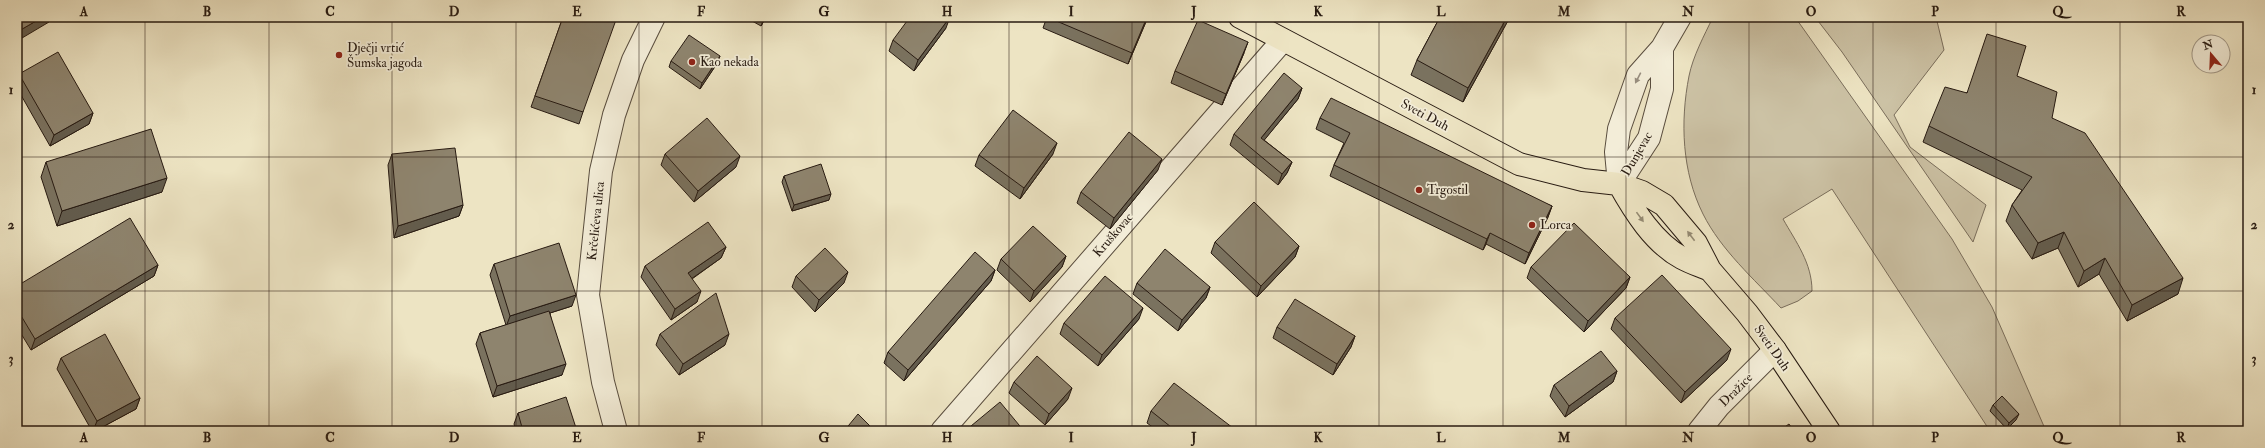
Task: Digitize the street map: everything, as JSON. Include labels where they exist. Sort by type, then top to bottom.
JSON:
[{"type":"main road","name":"Sveti Duh","points":[[1240,17],[1519,164],[1555,175],[1619,184],[1641,219],[1661,242],[1681,258],[1710,270],[1747,313],[1775,350],[1829,431]]},
{"type":"street","name":"Krčelićeva ulica","points":[[616,431],[603,382],[588,296],[601,171],[611,129],[633,60],[654,17]]},
{"type":"street","name":"Dunjevac","points":[[1619,184],[1616,152],[1619,129],[1638,75],[1662,48],[1680,17]]},
{"type":"street","name":"Kruškovac","points":[[942,431],[1283,40]]},
{"type":"street","name":"Dunjevac","points":[[1619,184],[1649,138],[1662,89],[1662,48]]},
{"type":"street","name":"Dražice","points":[[1699,431],[1719,406],[1775,350]]},
{"type":"shaded area","points":[[1713,17],[1795,17],[1952,239],[1992,307],[2046,431],[1990,431],[1832,189],[1783,219],[1802,253],[1811,281],[1812,291],[1798,301],[1781,308],[1728,252],[1710,227],[1696,198],[1687,164],[1685,146],[1684,111],[1689,76],[1696,54]]},
{"type":"shaded area","points":[[1815,17],[1936,17],[1944,50],[1894,115],[1910,147],[1986,205],[1973,242],[1842,52]]},
{"type":"building","points":[[17,17],[43,17],[17,32]]},
{"type":"building","points":[[563,17],[617,17],[583,112],[535,96]]},
{"type":"building","points":[[910,17],[950,17],[918,60],[893,40]]},
{"type":"building","points":[[1047,17],[1147,17],[1132,53]]},
{"type":"building","points":[[1440,17],[1507,17],[1468,88],[1417,60]]},
{"type":"building","points":[[1198,20],[1248,42],[1226,94],[1175,71]]},
{"type":"building","points":[[1987,34],[2026,46],[2017,76],[2057,92],[2052,118],[2085,133],[2183,278],[2132,305],[2105,258],[2084,271],[2064,232],[2038,243],[2012,205],[2032,177],[1929,126],[1945,87],[1967,93]]},
{"type":"building","points":[[689,35],[720,56],[702,83],[671,61]]},
{"type":"building","points":[[58,52],[93,113],[54,135],[19,74]]},
{"type":"building","points":[[1284,73],[1302,88],[1261,138],[1292,162],[1282,174],[1234,134]]},
{"type":"building","points":[[1331,98],[1552,206],[1529,253],[1490,233],[1487,239],[1334,165],[1350,133],[1320,118]]},
{"type":"building","points":[[1013,110],[1057,143],[1024,188],[979,155]]},
{"type":"building","points":[[707,118],[740,156],[698,191],[665,154]]},
{"type":"building","points":[[151,129],[167,178],[62,211],[46,162]]},
{"type":"building","points":[[1129,132],[1162,159],[1114,218],[1081,192]]},
{"type":"building","points":[[455,148],[463,205],[398,226],[392,154]]},
{"type":"building","points":[[821,164],[831,194],[794,205],[784,176]]},
{"type":"building","points":[[1254,202],[1299,246],[1261,286],[1215,242]]},
{"type":"building","points":[[130,218],[158,265],[35,339],[17,309],[17,286]]},
{"type":"building","points":[[708,222],[726,247],[688,273],[701,291],[675,309],[645,266]]},
{"type":"building","points":[[1574,223],[1630,277],[1588,321],[1531,267]]},
{"type":"building","points":[[1033,226],[1066,256],[1034,291],[1001,259]]},
{"type":"building","points":[[559,243],[576,295],[510,316],[494,264]]},
{"type":"building","points":[[825,248],[848,272],[819,300],[796,276]]},
{"type":"building","points":[[1165,249],[1210,287],[1182,320],[1137,283]]},
{"type":"building","points":[[975,252],[995,270],[908,370],[888,352]]},
{"type":"building","points":[[1662,275],[1731,349],[1685,392],[1615,318]]},
{"type":"building","points":[[1105,276],[1143,308],[1102,355],[1064,323]]},
{"type":"building","points":[[716,293],[729,334],[683,364],[660,334]]},
{"type":"building","points":[[1295,299],[1355,336],[1337,364],[1277,327]]},
{"type":"building","points":[[549,311],[566,364],[497,386],[480,333]]},
{"type":"building","points":[[105,334],[140,398],[97,421],[61,358]]},
{"type":"building","points":[[1601,351],[1617,371],[1569,406],[1554,385]]},
{"type":"building","points":[[1037,356],[1072,388],[1049,414],[1014,382]]},
{"type":"building","points":[[1174,383],[1237,431],[1176,431],[1151,411]]},
{"type":"building","points":[[2002,396],[2019,414],[2009,423],[1993,405]]},
{"type":"building","points":[[566,397],[577,431],[523,431],[518,413]]},
{"type":"building","points":[[1000,402],[1024,431],[975,431],[971,426]]},
{"type":"building","points":[[858,414],[875,431],[844,431]]},
{"type":"building","points":[[1789,424],[1794,431],[1779,431]]},
{"type":"place","name":"Dječji vrtić Šumska jagoda","points":[[339,55]]},
{"type":"place","name":"Kao nekada","points":[[692,62]]},
{"type":"place","name":"Trgostil","points":[[1419,190]]},
{"type":"place","name":"Lorca","points":[[1532,225]]}]
